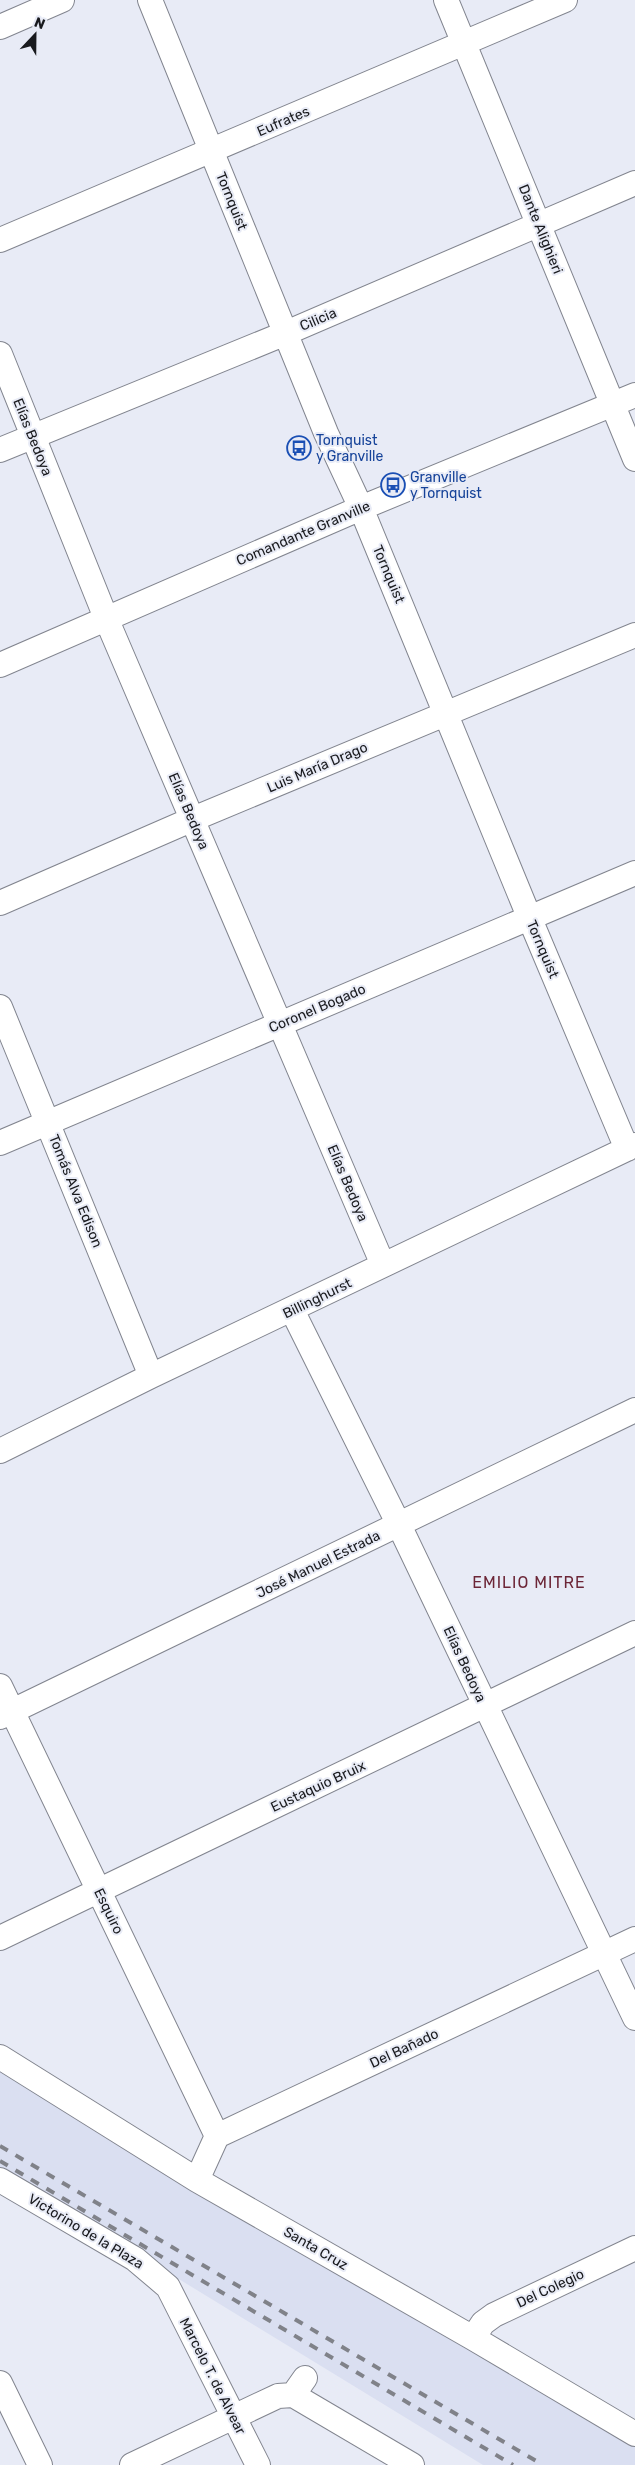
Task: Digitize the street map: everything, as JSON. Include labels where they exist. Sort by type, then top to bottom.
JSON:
[{"type":"street","points":[[0,26],[62,0]]},
{"type":"street","name":"Tornquist","points":[[150,0],[326,433],[361,508],[530,919],[631,1147]]},
{"type":"street","name":"Dante Alighieri","points":[[446,0],[635,459]]},
{"type":"street","name":"Eufrates","points":[[0,240],[565,0]]},
{"type":"street","name":"Cilicia","points":[[0,450],[286,333],[635,183]]},
{"type":"street","name":"Elías Bedoya","points":[[0,354],[106,618],[383,1265]]},
{"type":"street","name":"Comandante Granville","points":[[0,664],[361,508],[635,395]]},
{"type":"street","name":"Luis María Drago","points":[[0,904],[193,819],[635,635]]},
{"type":"street","name":"Coronel Bogado","points":[[0,1143],[635,873]]},
{"type":"street","name":"Tomás Alva Edison","points":[[0,1007],[151,1376]]},
{"type":"street","name":"Billinghurst","points":[[0,1451],[151,1376],[631,1147]]},
{"type":"street","name":"Elías Bedoya","points":[[292,1310],[399,1525],[635,2018]]},
{"type":"street","name":"José Manuel Estrada","points":[[6,1714],[635,1410]]},
{"type":"street","name":"Eustaquio Bruix","points":[[0,1938],[485,1707],[635,1633]]},
{"type":"street","name":"Esquiro","points":[[0,1686],[6,1714],[98,1890],[218,2136]]},
{"type":"street","name":"Del Bañado","points":[[218,2136],[635,1939]]},
{"type":"street","name":"Santa Cruz","points":[[0,2057],[197,2180],[473,2338],[635,2434]]},
{"type":"street","points":[[197,2180],[218,2136]]},
{"type":"street","name":"Victorino de la Plaza","points":[[0,2180],[135,2259],[160,2278],[168,2287]]},
{"type":"street","name":"Del Colegio","points":[[473,2338],[482,2324],[494,2315],[635,2248]]},
{"type":"street","name":"Marcelo T. de Alvear","points":[[168,2287],[258,2465]]},
{"type":"street","points":[[0,2383],[40,2465]]},
{"type":"street","points":[[132,2465],[299,2386],[412,2465]]},
{"type":"shaded area","points":[[0,2064],[635,2436],[635,2465],[483,2465],[133,2251],[0,2174]]},
{"type":"railway","points":[[0,2146],[543,2465]]},
{"type":"railway","points":[[0,2161],[513,2465]]},
{"type":"place","name":"Tornquist y Granville","points":[[299,448]]},
{"type":"place","name":"Granville y Tornquist","points":[[393,485]]},
{"type":"district","name":"EMILIO MITRE","points":[[529,1582]]}]
